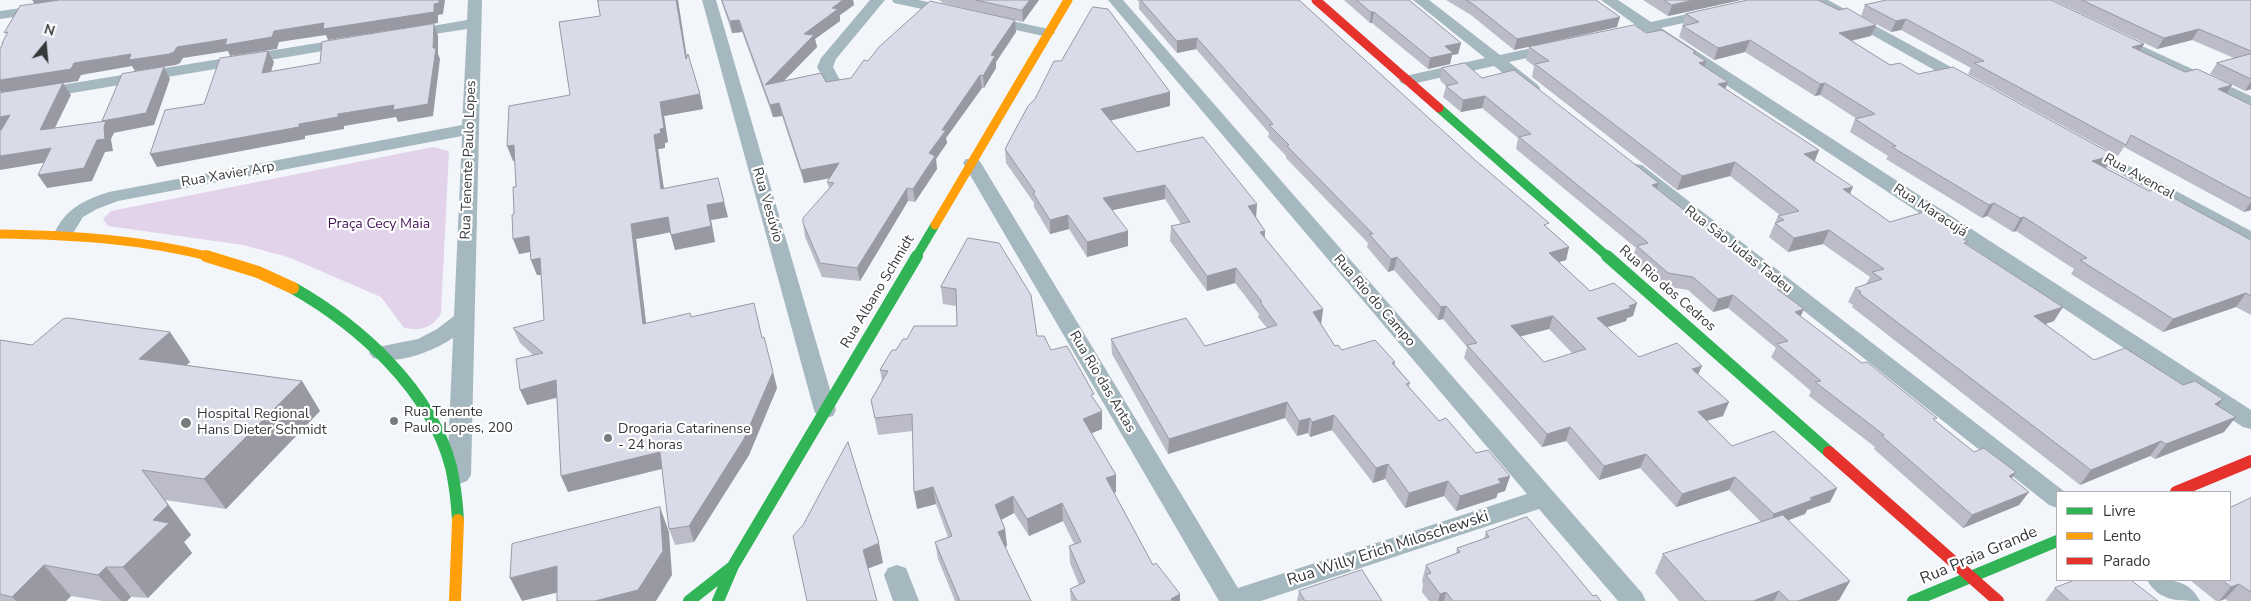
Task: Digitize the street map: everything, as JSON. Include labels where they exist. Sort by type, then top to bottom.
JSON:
[{"type":"main road","name":"Rua Albano Schmidt","points":[[718,601],[733,566],[1068,0]]},
{"type":"main road","name":"Rua Rio dos Cedros","points":[[1316,0],[1998,601]]},
{"type":"main road","points":[[0,234],[63,234],[172,247],[215,258],[257,272],[305,294],[380,353],[408,383],[427,411],[446,454],[458,505]]},
{"type":"main road","points":[[2178,491],[2251,461]]},
{"type":"main road","name":"Rua Tenente Paulo Lopes","points":[[455,601],[458,505]]},
{"type":"main road","name":"Rua Praia Grande","points":[[1913,601],[2056,541]]},
{"type":"main road","points":[[689,601],[733,566]]},
{"type":"street","name":"Rua Tenente Paulo Lopes","points":[[458,505],[475,0]]},
{"type":"street","name":"Rua Vesúvio","points":[[709,0],[825,410]]},
{"type":"street","points":[[833,82],[825,67],[829,58],[878,0]]},
{"type":"street","points":[[899,0],[1048,33]]},
{"type":"street","name":"Rua Rio do Campo","points":[[1115,0],[1633,601]]},
{"type":"street","points":[[1420,0],[1543,97]]},
{"type":"street","name":"Rua Maracujá","points":[[1608,0],[2251,421]]},
{"type":"street","points":[[1817,0],[1982,91]]},
{"type":"street","points":[[0,15],[54,7]]},
{"type":"street","points":[[1630,31],[1723,10]]},
{"type":"street","points":[[396,36],[474,23]]},
{"type":"street","points":[[2100,30],[2251,102]]},
{"type":"street","points":[[0,100],[368,40]]},
{"type":"street","points":[[1407,80],[1573,43]]},
{"type":"street","name":"Rua Xavier Arp","points":[[63,234],[67,221],[79,211],[115,196],[470,129]]},
{"type":"street","name":"Rua Avencal","points":[[2069,138],[2251,239]]},
{"type":"street","name":"Rua São Judas Tadeu","points":[[1621,158],[2056,498]]},
{"type":"street","name":"Rua Rio das Antas","points":[[972,163],[1232,600]]},
{"type":"street","points":[[380,353],[404,351],[425,346],[449,332],[463,319]]},
{"type":"street","name":"Rua Willy Erich Miloschewski","points":[[1232,600],[1544,498]]},
{"type":"street","points":[[898,575],[906,601]]},
{"type":"street","points":[[2161,581],[2187,601]]},
{"type":"green space","name":"Praça Cecy Maia","points":[[433,147],[449,151],[441,313],[434,323],[425,328],[404,328],[381,297],[288,257],[243,245],[108,226],[103,219],[111,211]]},
{"type":"building","points":[[60,0],[439,0],[439,3],[434,4],[434,12],[323,29],[324,23],[274,31],[272,37],[225,45],[227,39],[177,47],[174,52],[169,54],[129,60],[131,54],[74,63],[71,69],[0,80],[0,49],[8,32],[4,33],[20,6]]},
{"type":"building","points":[[598,0],[676,0],[686,59],[688,54],[700,94],[660,102],[664,128],[660,129],[661,133],[654,135],[661,189],[718,178],[724,202],[707,205],[711,226],[671,235],[668,217],[631,224],[643,324],[690,313],[691,317],[754,303],[762,338],[764,337],[773,372],[744,439],[689,526],[669,529],[660,452],[561,476],[556,380],[520,390],[516,359],[543,353],[513,328],[544,320],[540,258],[531,260],[529,236],[513,239],[513,187],[516,187],[514,145],[507,146],[509,106],[570,95],[559,22],[600,16]]},
{"type":"building","points":[[722,0],[843,0],[832,8],[838,9],[804,34],[814,35],[765,85],[821,73],[826,82],[851,78],[864,60],[868,61],[879,47],[930,1],[1015,20],[991,55],[995,56],[983,76],[980,75],[942,130],[946,130],[929,153],[935,156],[913,189],[907,188],[857,268],[820,263],[803,223],[803,218],[834,183],[827,182],[839,163],[801,170],[779,103],[770,105],[739,20],[730,21]]},
{"type":"building","points":[[976,0],[1030,0],[1022,10]]},
{"type":"building","points":[[1141,0],[1299,0],[1475,160],[1549,223],[1544,225],[1569,247],[1549,253],[1590,291],[1614,283],[1637,303],[1629,306],[1631,308],[1597,318],[1639,357],[1677,343],[1702,366],[1692,369],[1729,402],[1698,412],[1732,446],[1774,431],[1837,488],[1810,498],[1812,500],[1774,514],[1735,477],[1682,494],[1646,454],[1604,466],[1570,427],[1547,434],[1467,345],[1477,343],[1446,306],[1441,307],[1397,257],[1391,259],[1369,234],[1373,234],[1287,146],[1289,145],[1269,125],[1273,124],[1197,38],[1177,41]],"holes":[[[1553,316],[1586,349],[1544,362],[1511,326]]]},
{"type":"building","points":[[1357,0],[1409,0],[1461,43],[1445,46],[1453,53],[1430,58]]},
{"type":"building","points":[[1466,0],[1596,0],[1620,17],[1517,39]]},
{"type":"building","points":[[1664,0],[1693,0],[1672,5]]},
{"type":"building","points":[[1748,0],[1818,0],[1839,10],[1847,8],[1876,25],[1839,33],[1890,65],[1900,63],[1918,74],[1953,67],[2114,155],[2092,161],[2149,191],[2157,189],[2251,240],[2251,296],[2246,293],[2173,319],[2080,260],[2087,258],[2024,217],[2020,218],[1994,203],[1989,205],[1892,147],[1896,146],[1855,119],[1875,114],[1825,83],[1820,84],[1750,40],[1718,48],[1683,26],[1699,22],[1686,14]]},
{"type":"building","points":[[1887,0],[2051,0],[2144,44],[2132,47],[2185,72],[2197,69],[2232,85],[2218,89],[2251,105],[2251,199],[2131,135],[2126,145],[1974,63],[1984,61],[1906,19],[1896,21],[1865,5]]},
{"type":"building","points":[[2082,0],[2251,0],[2251,51],[2199,29],[2164,38]]},
{"type":"building","points":[[1093,7],[1108,9],[1170,92],[1101,109],[1137,152],[1203,137],[1257,204],[1248,206],[1265,231],[1260,232],[1323,309],[1313,312],[1335,346],[1338,345],[1342,350],[1375,340],[1395,362],[1392,363],[1410,383],[1406,384],[1439,421],[1446,418],[1476,453],[1488,450],[1510,476],[1498,479],[1501,483],[1460,496],[1448,481],[1409,493],[1388,464],[1376,468],[1334,415],[1312,422],[1310,418],[1299,421],[1287,402],[1169,439],[1111,339],[1186,318],[1205,346],[1277,325],[1236,268],[1207,276],[1171,226],[1190,222],[1165,185],[1103,198],[1128,231],[1087,242],[1068,215],[1050,220],[1033,193],[1035,192],[1005,149],[1028,106],[1035,99],[1054,61],[1061,61]]},
{"type":"building","points":[[434,24],[433,48],[436,48],[428,104],[393,110],[394,105],[338,114],[338,117],[299,124],[299,127],[150,154],[165,110],[204,104],[220,58],[268,51],[262,73],[320,63],[322,42]]},
{"type":"building","points":[[1635,25],[1646,33],[1662,30],[1696,52],[1693,53],[1706,61],[1699,63],[1728,82],[1718,84],[1819,150],[1804,154],[1853,187],[1843,189],[1890,222],[1924,212],[1968,242],[1964,243],[2063,307],[2034,316],[2094,360],[2125,348],[2183,385],[2195,381],[2223,399],[2215,404],[2236,417],[2166,444],[2161,441],[2091,470],[1859,293],[1861,292],[1855,288],[1882,279],[1872,272],[1884,269],[1829,230],[1794,238],[1775,223],[1784,220],[1778,216],[1799,211],[1735,162],[1682,176],[1535,64],[1549,61],[1529,47]]},
{"type":"building","points":[[2251,54],[2251,79],[2217,63]]},
{"type":"building","points":[[1465,63],[1482,78],[1514,70],[1659,183],[1652,185],[1783,287],[1777,289],[1804,309],[1795,312],[1862,363],[1867,362],[1937,418],[1933,419],[1974,452],[1984,448],[2016,472],[2009,476],[2029,492],[1972,515],[1882,436],[1884,435],[1815,382],[1821,381],[1777,344],[1788,341],[1733,295],[1718,299],[1693,277],[1668,273],[1637,246],[1648,243],[1646,241],[1519,137],[1531,134],[1485,96],[1463,100],[1446,86],[1458,83],[1442,68]]},
{"type":"building","points":[[164,67],[146,113],[102,121],[122,74]]},
{"type":"building","points":[[63,83],[40,130],[106,121],[104,127],[105,139],[97,140],[84,168],[38,175],[51,148],[0,156],[0,132],[10,115],[0,117],[0,93]]},
{"type":"building","points":[[968,238],[999,243],[1031,295],[1037,336],[1044,336],[1051,350],[1067,346],[1094,394],[1091,395],[1102,411],[1083,419],[1116,475],[1106,478],[1153,565],[1156,563],[1180,594],[1171,599],[1172,601],[1077,601],[1070,589],[1085,582],[1069,546],[1081,542],[1062,503],[1027,519],[1013,496],[995,505],[1005,529],[998,532],[1031,601],[960,601],[935,542],[952,536],[933,487],[914,492],[912,414],[875,418],[871,400],[888,371],[880,370],[892,350],[896,350],[903,339],[907,339],[914,326],[957,326],[956,289],[941,287]]},
{"type":"building","points":[[68,318],[170,332],[139,359],[302,381],[204,479],[142,470],[168,505],[153,520],[169,523],[123,567],[106,567],[98,575],[44,565],[12,597],[0,594],[0,340],[32,345],[63,319]]},
{"type":"building","points":[[848,442],[879,543],[863,550],[877,601],[807,601],[793,536],[803,525]]},
{"type":"building","points":[[2251,498],[2251,592],[2239,584],[2231,587],[2223,581],[2231,581],[2231,508]]},
{"type":"building","points":[[660,507],[663,551],[638,590],[595,601],[557,601],[557,566],[510,578],[512,544]]},
{"type":"building","points":[[1783,515],[1850,581],[1798,601],[1789,601],[1779,591],[1753,601],[1705,601],[1663,554]]},
{"type":"building","points":[[1527,517],[1593,596],[1596,595],[1601,601],[1453,601],[1446,592],[1440,594],[1426,575],[1431,573],[1426,565],[1460,552],[1457,548],[1489,537],[1486,532]]},
{"type":"building","points":[[1362,570],[1382,601],[1305,601],[1299,591]]},
{"type":"building","points":[[2072,581],[2132,581],[2158,601],[2070,601],[2055,588]]},
{"type":"traffic: fast","points":[[1439,108],[1829,452]]},
{"type":"traffic: fast","points":[[718,601],[733,566],[935,225]]},
{"type":"traffic: fast","points":[[293,288],[327,310],[358,335],[397,373],[414,394],[441,440],[456,492],[458,520]]},
{"type":"traffic: fast","points":[[1913,601],[2056,541]]},
{"type":"traffic: fast","points":[[689,601],[731,568]]},
{"type":"traffic: slow","points":[[935,225],[1068,0]]},
{"type":"traffic: slow","points":[[0,234],[75,236],[150,244],[223,260],[258,272],[293,288]]},
{"type":"traffic: slow","points":[[455,601],[458,520]]},
{"type":"traffic: jam","points":[[1316,0],[1439,108]]},
{"type":"traffic: jam","points":[[1829,452],[1998,601]]},
{"type":"traffic: jam","points":[[2178,491],[2251,461]]},
{"type":"place","name":"Rua Tenente Paulo Lopes, 200","points":[[394,421]]},
{"type":"place","name":"Hospital Regional Hans Dieter Schmidt","points":[[186,423]]},
{"type":"place","name":"Drogaria Catarinense - 24 horas","points":[[608,438]]}]
